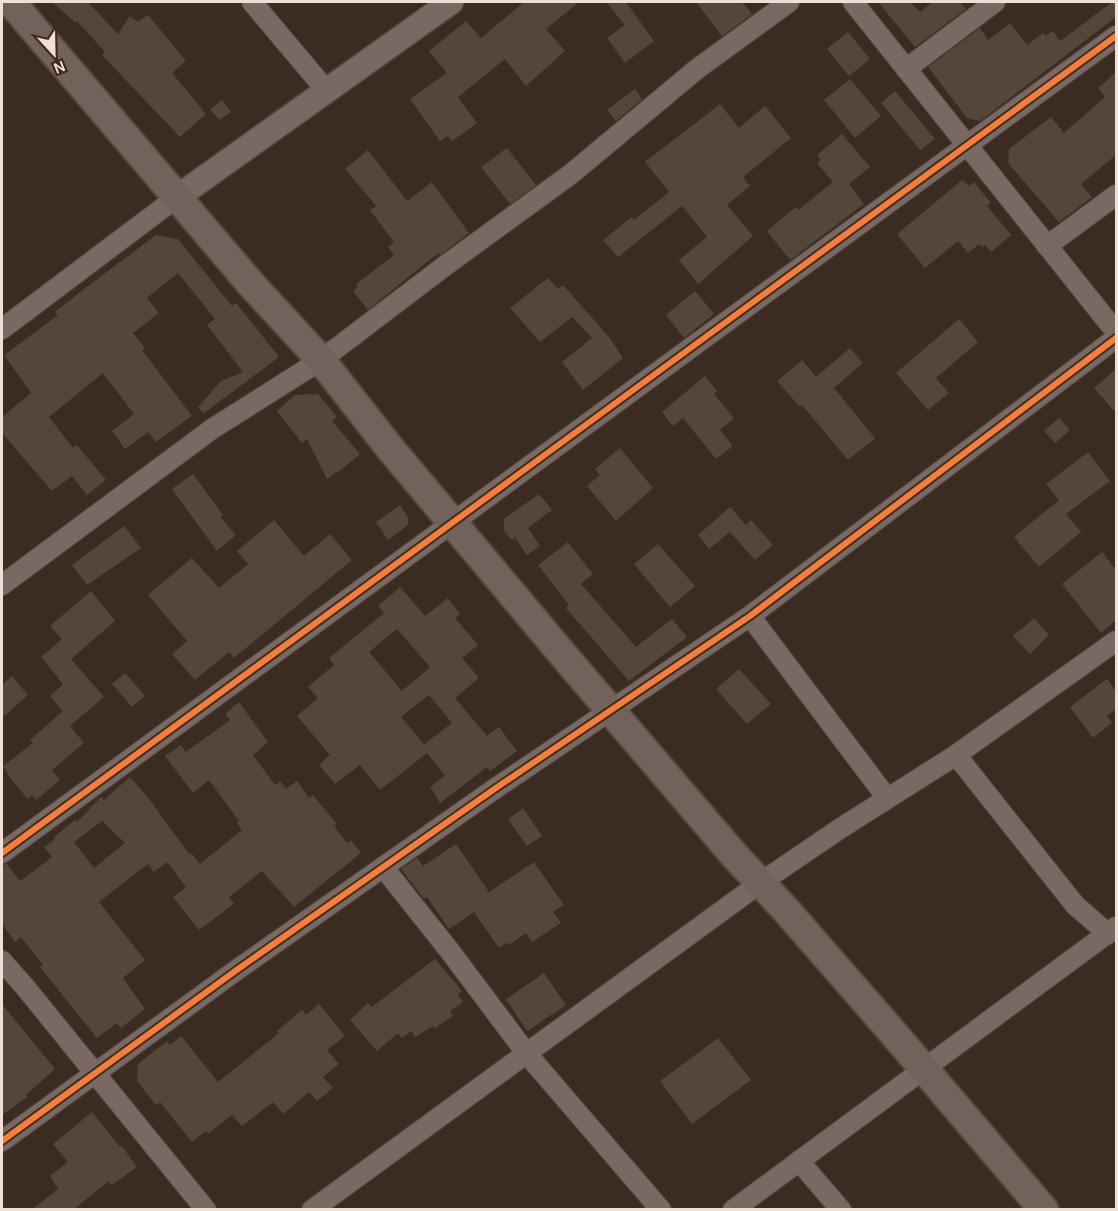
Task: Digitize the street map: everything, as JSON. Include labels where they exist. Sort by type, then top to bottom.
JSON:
[{"type":"main road","points":[[11,2],[176,198],[321,360],[452,523],[611,710],[1044,1209]]},
{"type":"street","points":[[252,2],[326,90]]},
{"type":"street","points":[[2,329],[176,198],[451,2]]},
{"type":"street","points":[[2,585],[212,429],[321,360],[446,265],[572,174],[698,69],[789,2]]},
{"type":"street","points":[[853,2],[1116,332]]},
{"type":"street","points":[[906,69],[994,2]]},
{"type":"street","points":[[2,853],[1116,36]]},
{"type":"street","points":[[1047,246],[1116,195]]},
{"type":"street","points":[[2,1141],[382,867],[750,616],[1116,338]]},
{"type":"street","points":[[750,616],[887,798]]},
{"type":"street","points":[[312,1209],[760,883],[956,755],[1116,641]]},
{"type":"street","points":[[733,1209],[1112,931],[1075,904],[956,755]]},
{"type":"street","points":[[382,867],[449,950],[527,1054],[662,1209]]},
{"type":"street","points":[[2,961],[206,1209]]},
{"type":"street","points":[[799,1161],[841,1209]]},
{"type":"building","points":[[52,2],[88,2],[118,34],[130,16],[138,22],[148,15],[186,61],[172,73],[206,114],[180,137],[102,55],[105,52],[77,21],[75,22]]},
{"type":"building","points":[[524,2],[579,2],[546,29],[565,51],[526,86],[505,59],[458,97],[477,123],[452,141],[448,136],[440,141],[410,99],[447,73],[429,51],[466,21],[481,38]]},
{"type":"building","points":[[606,2],[626,2],[654,41],[625,63],[607,38],[625,25]]},
{"type":"building","points":[[696,2],[742,2],[752,14],[722,36]]},
{"type":"building","points":[[878,2],[910,2],[920,12],[933,2],[960,2],[966,9],[915,47]]},
{"type":"building","points":[[1112,2],[1116,2],[1116,17],[980,121],[967,118],[928,67],[980,28],[988,40],[1010,23],[1027,45],[1043,33],[1046,36],[1053,31],[1060,41]]},
{"type":"building","points":[[848,32],[870,59],[849,76],[827,49]]},
{"type":"building","points":[[1116,72],[1116,155],[1081,184],[1092,197],[1059,222],[1008,163],[1009,149],[1051,117],[1064,133],[1105,97],[1098,88]]},
{"type":"building","points":[[850,79],[881,116],[855,138],[824,100]]},
{"type":"building","points":[[635,89],[642,99],[616,121],[607,110]]},
{"type":"building","points":[[895,91],[935,139],[920,150],[881,103]]},
{"type":"building","points":[[222,100],[231,112],[219,120],[210,109]]},
{"type":"building","points":[[720,104],[739,128],[765,106],[791,138],[743,177],[750,186],[727,205],[753,236],[698,284],[679,260],[707,237],[682,206],[618,257],[603,240],[632,217],[634,220],[669,192],[645,162]]},
{"type":"building","points":[[842,134],[870,167],[849,184],[864,204],[790,260],[767,231],[796,207],[798,210],[833,182],[817,163],[821,160],[817,155]]},
{"type":"building","points":[[507,148],[536,185],[510,204],[481,167]]},
{"type":"building","points":[[368,150],[407,201],[432,182],[469,233],[440,255],[438,253],[368,310],[353,291],[358,286],[356,284],[394,255],[388,247],[394,242],[370,210],[376,206],[345,169]]},
{"type":"building","points":[[962,180],[969,186],[974,182],[991,203],[987,206],[1011,235],[991,252],[985,245],[983,247],[979,244],[968,253],[958,241],[925,268],[897,234]]},
{"type":"building","points":[[156,235],[178,239],[232,306],[236,303],[279,357],[204,413],[198,407],[221,381],[243,372],[207,325],[215,319],[178,273],[147,298],[159,313],[133,333],[145,348],[142,350],[192,416],[156,442],[148,432],[125,449],[112,431],[134,414],[103,373],[49,417],[73,448],[77,445],[106,480],[87,495],[72,476],[52,491],[2,433],[2,417],[31,393],[4,355],[58,315],[55,312],[84,289]]},
{"type":"building","points":[[548,278],[558,289],[563,285],[609,337],[623,358],[583,390],[562,362],[592,338],[572,317],[540,342],[510,308]]},
{"type":"building","points":[[695,291],[714,314],[684,338],[666,315]]},
{"type":"building","points":[[959,319],[978,342],[936,378],[949,393],[928,410],[896,373]]},
{"type":"building","points":[[850,348],[863,363],[834,388],[875,438],[848,460],[802,405],[800,407],[777,381],[802,360],[816,377]]},
{"type":"building","points":[[1116,369],[1116,413],[1094,388]]},
{"type":"building","points":[[705,376],[717,391],[714,394],[734,418],[720,430],[733,446],[716,459],[683,418],[673,426],[662,412]]},
{"type":"building","points":[[318,394],[337,417],[332,421],[360,454],[327,479],[307,439],[302,443],[277,411],[295,395]]},
{"type":"building","points":[[1059,418],[1070,430],[1055,443],[1044,431]]},
{"type":"building","points":[[620,448],[653,488],[616,521],[587,486],[600,475],[595,469]]},
{"type":"building","points":[[1088,452],[1110,481],[1066,514],[1081,532],[1039,567],[1014,537],[1059,500],[1046,484]]},
{"type":"building","points":[[193,474],[223,515],[220,517],[236,535],[217,551],[172,489]]},
{"type":"building","points":[[539,494],[552,510],[528,528],[540,546],[527,555],[515,537],[512,540],[504,531],[504,519]]},
{"type":"building","points":[[400,505],[408,517],[408,525],[388,540],[376,522]]},
{"type":"building","points":[[730,507],[746,525],[751,520],[773,545],[755,560],[730,532],[709,549],[698,535]]},
{"type":"building","points":[[274,520],[304,556],[330,534],[352,560],[234,658],[229,652],[195,680],[172,654],[187,641],[148,595],[192,558],[219,588],[248,564],[237,551]]},
{"type":"building","points":[[124,526],[141,548],[87,585],[72,565]]},
{"type":"building","points":[[568,542],[593,574],[581,584],[636,647],[672,619],[687,637],[629,681],[566,608],[569,605],[538,565]]},
{"type":"building","points":[[658,544],[695,586],[670,607],[634,564]]},
{"type":"building","points":[[1102,552],[1116,570],[1116,620],[1101,633],[1062,584]]},
{"type":"building","points":[[400,587],[425,616],[448,598],[460,614],[455,618],[478,645],[462,658],[479,678],[455,698],[487,736],[499,727],[517,751],[490,771],[487,767],[440,803],[430,787],[445,776],[427,753],[380,790],[360,765],[335,784],[319,765],[330,755],[297,716],[318,698],[308,687],[334,665],[329,658],[384,613],[378,606]],"holes":[[[397,629],[430,667],[402,691],[369,652]],[[429,695],[452,723],[424,744],[401,717]]]},
{"type":"building","points":[[91,591],[115,621],[71,659],[104,697],[70,726],[84,743],[52,770],[60,780],[36,800],[32,795],[28,799],[3,766],[33,743],[30,740],[63,711],[50,696],[63,684],[41,657],[62,639],[50,626]]},
{"type":"building","points":[[1034,618],[1049,635],[1030,654],[1013,636]]},
{"type":"building","points":[[739,669],[771,704],[747,724],[716,689]]},
{"type":"building","points":[[125,673],[145,696],[132,707],[112,684]]},
{"type":"building","points":[[12,676],[28,695],[2,718],[2,685]]},
{"type":"building","points":[[1107,679],[1116,692],[1116,709],[1107,716],[1112,723],[1093,738],[1070,707]]},
{"type":"building","points":[[239,702],[268,742],[253,755],[275,785],[280,781],[286,789],[297,781],[309,798],[313,795],[337,824],[334,826],[347,843],[351,840],[361,853],[294,907],[262,871],[229,897],[234,904],[199,930],[173,897],[186,887],[167,862],[154,872],[148,864],[99,902],[145,960],[123,978],[145,1009],[121,1028],[117,1023],[97,1038],[40,967],[43,965],[21,937],[15,942],[2,924],[2,865],[7,864],[20,881],[52,857],[44,847],[55,839],[54,837],[75,820],[77,822],[101,797],[104,800],[130,777],[190,855],[192,854],[200,864],[242,830],[237,823],[239,821],[209,780],[193,793],[165,756],[181,745],[186,752],[230,720],[225,714]],"holes":[[[102,821],[125,843],[94,868],[74,842]]]},
{"type":"building","points":[[523,808],[542,836],[527,846],[508,819]]},
{"type":"building","points":[[456,844],[489,892],[534,862],[564,905],[553,912],[561,923],[532,942],[526,933],[499,948],[474,912],[449,929],[427,897],[424,899],[401,869],[417,858],[423,866]]},
{"type":"building","points":[[435,959],[462,991],[458,994],[463,1002],[450,1011],[453,1016],[434,1029],[433,1026],[415,1037],[411,1031],[402,1038],[398,1033],[377,1051],[350,1020],[368,1003],[372,1007]]},
{"type":"building","points":[[544,973],[566,1005],[527,1031],[506,999]]},
{"type":"building","points":[[2,1004],[55,1069],[26,1095],[27,1097],[2,1115]]},
{"type":"building","points":[[319,1004],[345,1036],[327,1050],[339,1064],[323,1077],[333,1088],[317,1101],[309,1092],[283,1114],[273,1102],[242,1126],[232,1115],[208,1134],[206,1131],[192,1142],[160,1102],[156,1105],[137,1081],[138,1064],[167,1041],[170,1045],[181,1036],[218,1082],[279,1033],[277,1031],[302,1010],[306,1015]]},
{"type":"building","points":[[718,1038],[751,1080],[692,1124],[660,1081]]},
{"type":"building","points":[[92,1112],[137,1167],[112,1185],[109,1181],[74,1209],[33,1209],[58,1189],[50,1176],[68,1162],[53,1144]]},
{"type":"cycle path","points":[[2,853],[1116,36]]},
{"type":"cycle path","points":[[2,1141],[238,969],[493,790],[750,616],[1116,338]]}]
